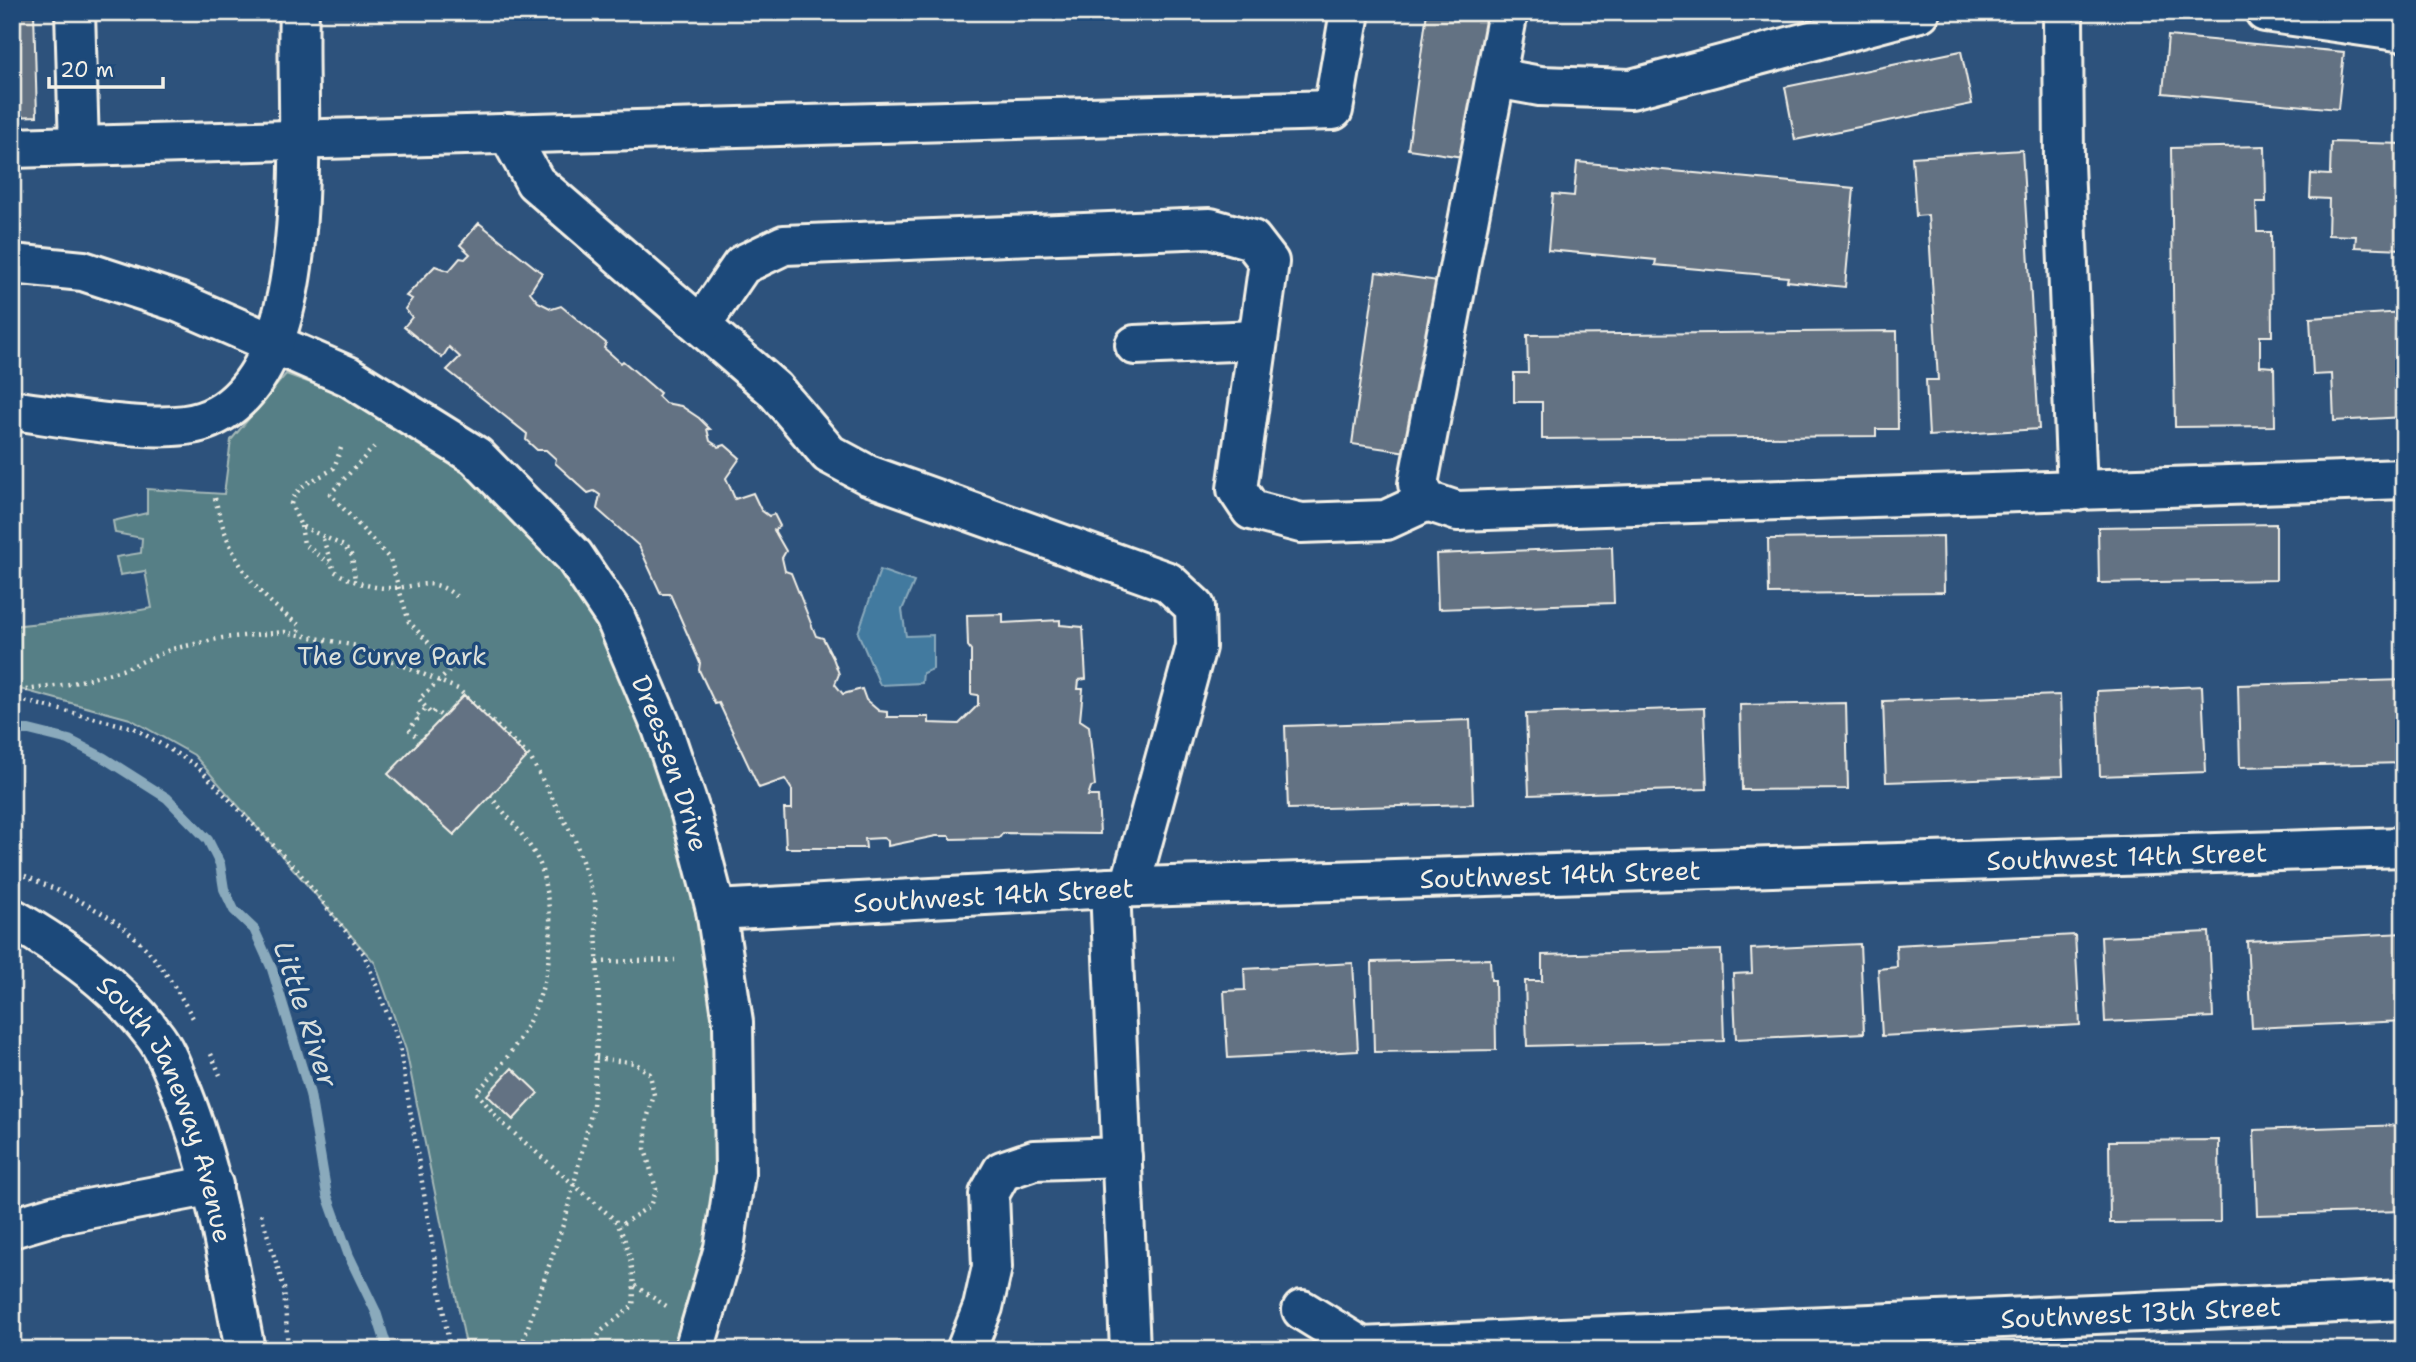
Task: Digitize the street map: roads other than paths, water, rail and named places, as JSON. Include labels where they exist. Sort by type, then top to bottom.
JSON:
[{"type":"street","points":[[75,12],[79,146]]},
{"type":"street","points":[[12,410],[129,425],[202,422],[225,410],[248,387],[276,344],[294,258],[300,139],[297,59],[299,12]]},
{"type":"street","points":[[12,148],[1333,110],[1350,12]]},
{"type":"street","points":[[1427,501],[1418,484],[1508,12]]},
{"type":"street","points":[[1496,78],[1540,86],[1631,89],[1920,12]]},
{"type":"street","points":[[2063,12],[2064,163],[2077,491]]},
{"type":"street","points":[[2265,12],[2404,32]]},
{"type":"street","points":[[508,133],[536,182],[774,389],[829,454],[867,475],[1168,582],[1195,607],[1196,647],[1120,888],[1122,1157],[1130,1350]]},
{"type":"street","points":[[701,325],[742,265],[784,245],[1210,228],[1252,240],[1269,262],[1237,489],[1251,510],[1301,523],[1386,520],[1427,501],[1457,511],[2404,479]]},
{"type":"street","name":"Dreessen Drive","points":[[12,264],[83,271],[178,302],[348,376],[476,456],[574,556],[614,617],[662,728],[691,814],[716,911],[733,1022],[735,1174],[724,1248],[694,1350]]},
{"type":"street","points":[[1135,345],[1257,341]]},
{"type":"street","name":"Southwest 14th Street","points":[[716,911],[1120,888],[2404,847]]},
{"type":"street","name":"South Janeway Avenue","points":[[12,918],[56,943],[95,971],[156,1037],[193,1121],[213,1185],[245,1350]]},
{"type":"street","points":[[966,1350],[983,1307],[992,1267],[989,1194],[1002,1171],[1034,1160],[1122,1157]]},
{"type":"street","points":[[12,1228],[56,1215],[213,1185]]},
{"type":"street","name":"Southwest 13th Street","points":[[1302,1310],[1362,1347],[2404,1300]]},
{"type":"water","points":[[880,570],[914,582],[902,610],[906,636],[933,635],[933,669],[923,673],[922,683],[880,685],[858,633]]},
{"type":"waterway","name":"Little River","points":[[12,730],[29,730],[69,740],[104,758],[167,798],[208,840],[220,864],[224,889],[234,910],[254,929],[272,969],[310,1094],[327,1195],[349,1256],[376,1312],[388,1350]]},
{"type":"park label","name":"The Curve Park","points":[[392,655]]}]
